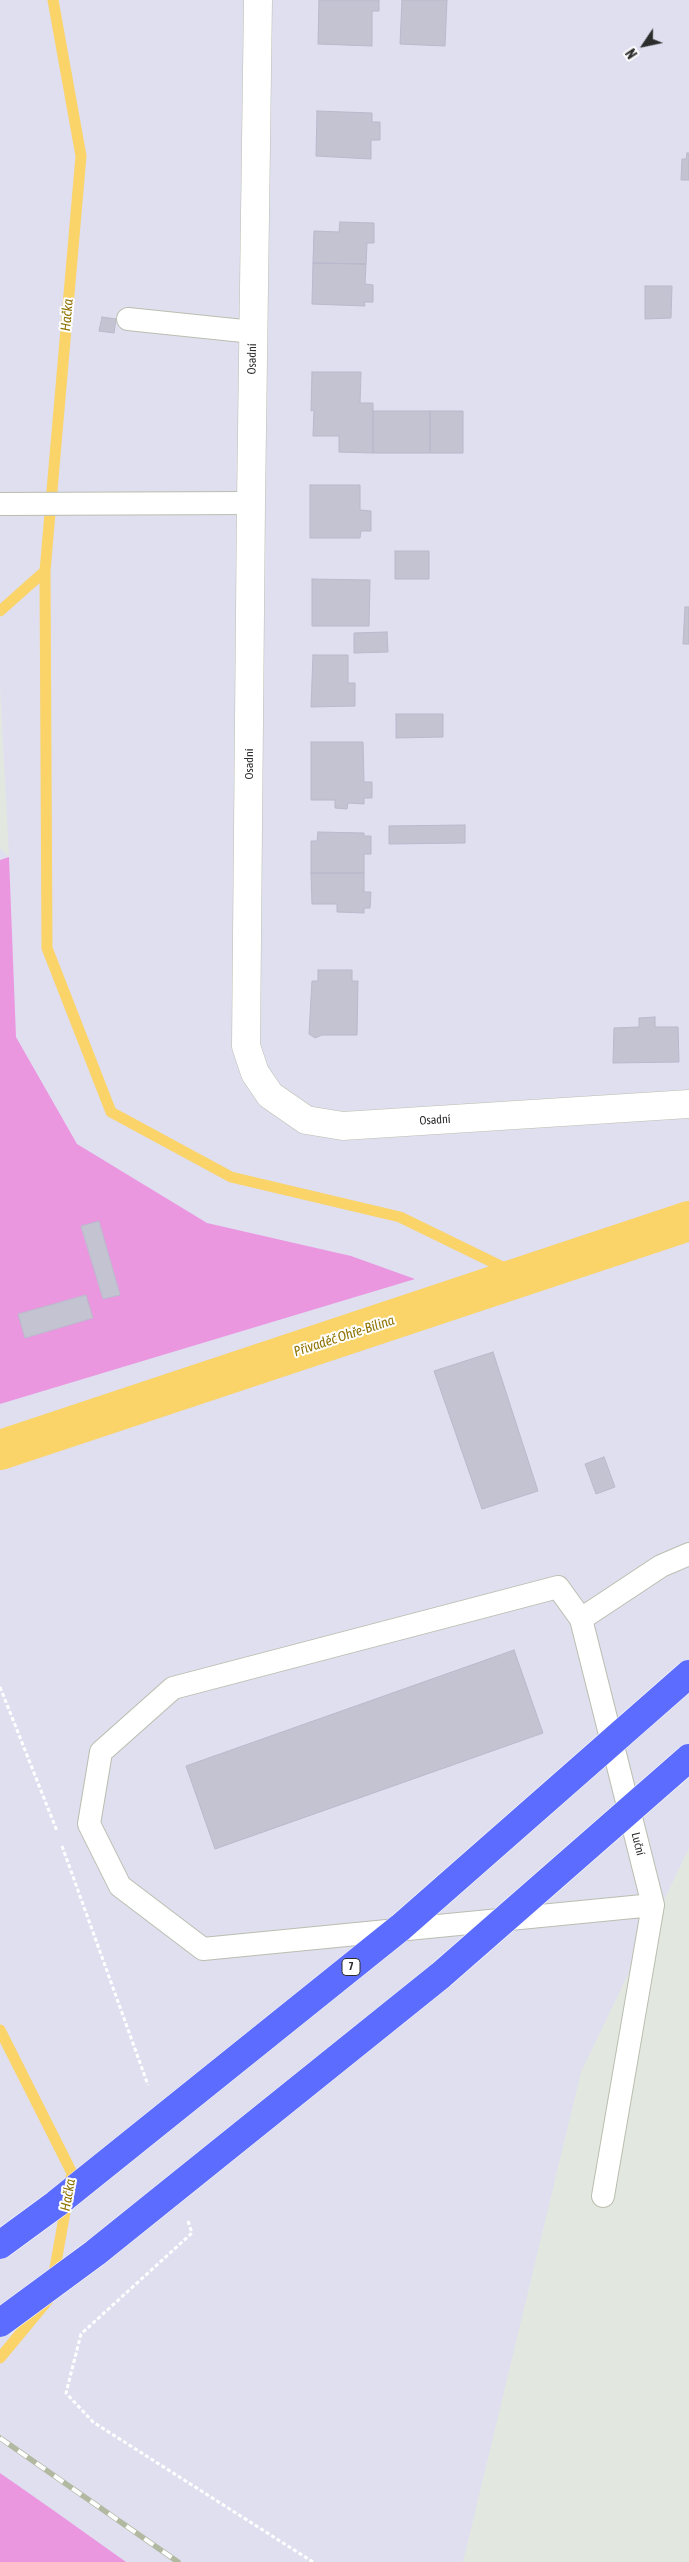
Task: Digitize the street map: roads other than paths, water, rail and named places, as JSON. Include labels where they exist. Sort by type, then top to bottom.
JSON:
[{"type":"highway","name":"7","points":[[0,2245],[63,2198],[402,1927],[689,1674]]},
{"type":"highway","points":[[0,2323],[102,2247],[441,1975],[689,1758]]},
{"type":"street","name":"Osadní","points":[[258,0],[246,1046],[255,1073],[270,1094],[306,1120],[343,1126],[689,1104]]},
{"type":"lane","points":[[128,319],[253,332]]},
{"type":"lane","points":[[10,504],[251,503]]},
{"type":"lane","points":[[653,1905],[203,1950],[120,1886],[90,1824],[101,1752],[173,1688],[558,1588],[581,1619],[661,1566],[689,1554]]},
{"type":"lane","name":"Luční","points":[[581,1619],[653,1905],[603,2196]]},
{"type":"waterway","name":"Hačka","points":[[0,611],[45,571],[81,156],[53,0]]},
{"type":"waterway","points":[[45,571],[47,948],[111,1112],[231,1177],[400,1217],[521,1276]]},
{"type":"waterway","name":"Přivaděč Ohře-Bílina","points":[[0,1450],[689,1221]]},
{"type":"waterway","name":"Hačka","points":[[0,2030],[72,2173],[53,2279]]},
{"type":"waterway","name":"Hačka","points":[[0,2358],[48,2300]]},
{"type":"railway","points":[[0,2438],[178,2562]]}]
